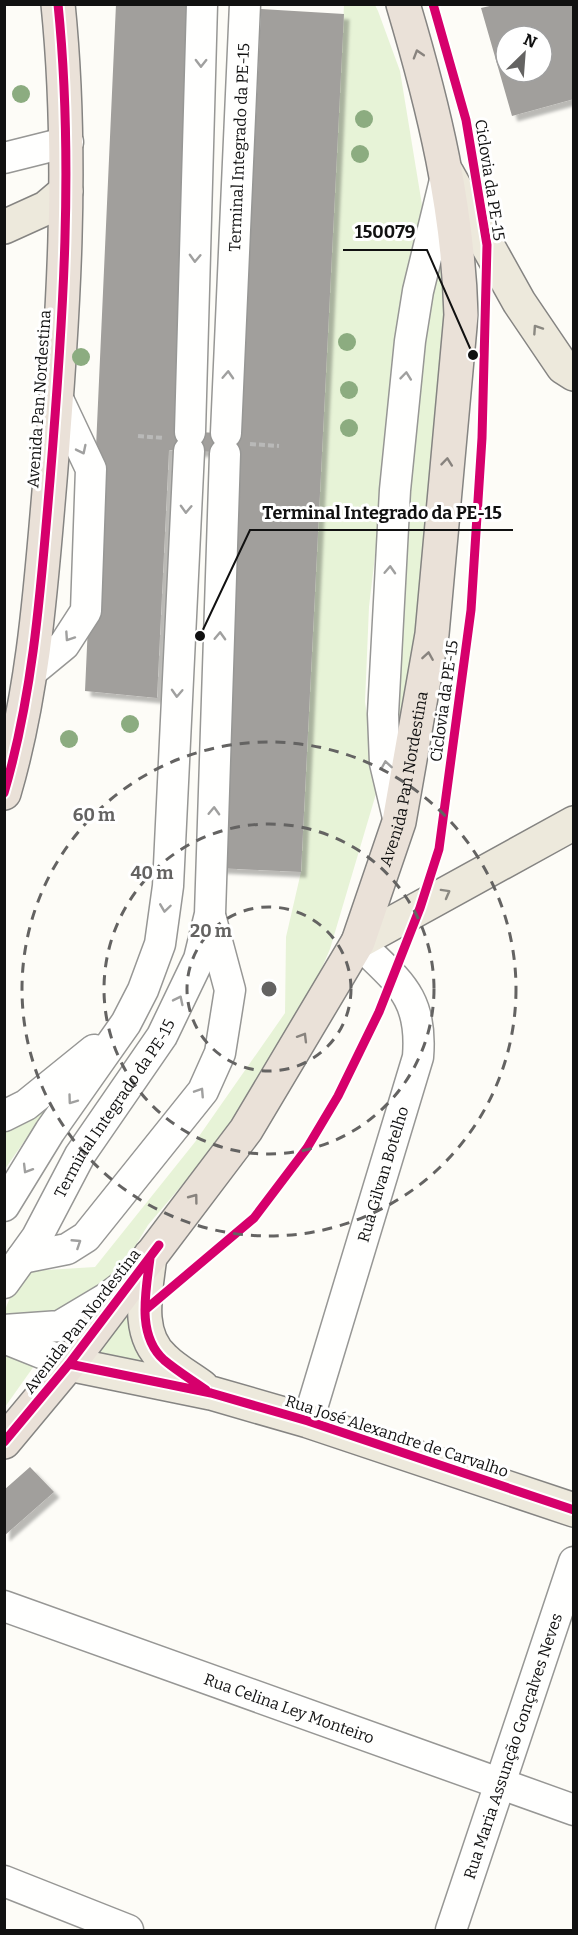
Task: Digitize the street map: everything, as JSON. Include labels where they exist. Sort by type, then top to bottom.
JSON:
[{"type":"highway","name":"Avenida Pan Nordestina","points":[[4,793],[16,754],[37,628],[57,397],[68,142],[58,4]]},
{"type":"highway","name":"Avenida Pan Nordestina","points":[[4,1442],[69,1365],[246,1130],[358,942],[399,822],[432,634],[461,315],[460,267],[447,172],[432,103],[403,4]]},
{"type":"main road","points":[[447,172],[519,302],[563,367],[573,374]]},
{"type":"main road","points":[[4,227],[46,208],[66,191]]},
{"type":"main road","points":[[358,942],[573,823]]},
{"type":"main road","name":"Rua José Alexandre de Carvalho","points":[[143,1266],[147,1330],[152,1346],[164,1359],[211,1393]]},
{"type":"main road","name":"Rua José Alexandre de Carvalho","points":[[69,1365],[211,1393],[308,1421],[573,1510]]},
{"type":"street","points":[[4,1206],[50,1131],[126,1023],[143,990],[160,944],[168,886],[189,441],[202,4]]},
{"type":"street","name":"Terminal Integrado da PE-15","points":[[4,1283],[13,1252],[37,1237],[80,1155],[162,1036],[200,959],[210,914],[225,443],[245,4]]},
{"type":"street","points":[[4,158],[68,142]]},
{"type":"street","points":[[399,822],[385,763],[383,714],[395,490],[410,341],[418,291],[447,172]]},
{"type":"street","points":[[30,674],[64,645],[86,611],[91,469],[57,397]]},
{"type":"street","points":[[13,1252],[52,1254],[67,1249],[86,1238],[202,1091],[220,1053],[230,990],[210,914]]},
{"type":"street","name":"Rua Gilvan Botelho","points":[[308,1421],[418,1057],[420,1030],[412,1004],[400,983],[358,942]]},
{"type":"street","points":[[4,1116],[26,1105],[126,1023]]},
{"type":"street","points":[[4,1330],[60,1326],[107,1298],[143,1266]]},
{"type":"street","points":[[4,1338],[69,1365]]},
{"type":"street","name":"Rua Maria Assunção Gonçalves Neves","points":[[451,1930],[497,1785],[573,1562]]},
{"type":"street","name":"Rua Celina Ley Monteiro","points":[[4,1606],[497,1785],[573,1810]]},
{"type":"street","points":[[4,1881],[128,1930]]},
{"type":"green space","points":[[344,5],[375,5],[378,11],[400,71],[422,205],[416,261],[397,321],[387,454],[369,607],[365,702],[378,787],[330,949],[297,1026],[217,1144],[148,1225],[116,1278],[57,1316],[5,1317],[10,1298],[30,1271],[95,1267],[195,1142],[285,1013],[286,937],[301,872]]},
{"type":"green space","points":[[444,184],[456,266],[399,792],[394,495]]},
{"type":"green space","points":[[58,1093],[5,1169],[5,1116]]},
{"type":"green space","points":[[137,1286],[177,1379],[86,1353]]},
{"type":"green space","points":[[5,1348],[39,1359],[5,1407]]},
{"type":"building","points":[[116,4],[196,4],[175,431],[241,434],[261,9],[344,14],[301,872],[217,868],[238,453],[169,450],[157,698],[85,691]]},
{"type":"building","points":[[494,5],[574,5],[574,99],[512,116],[503,84],[554,84],[554,24],[494,24],[494,53],[481,8]]},
{"type":"building","points":[[30,1467],[54,1492],[4,1536],[4,1490]]},
{"type":"cycle path","points":[[4,793],[23,716],[35,638],[55,421],[66,182],[63,63],[58,4]]},
{"type":"cycle path","name":"Ciclovia da PE-15","points":[[145,1310],[254,1218],[307,1148],[338,1096],[379,1012],[420,908],[439,849],[471,610],[482,438],[487,245],[466,120],[433,4]]},
{"type":"cycle path","points":[[4,1442],[69,1364],[159,1245]]},
{"type":"cycle path","points":[[150,1258],[145,1298],[149,1338],[155,1350],[164,1360],[206,1390]]},
{"type":"cycle path","points":[[69,1364],[211,1393],[308,1421],[574,1510]]},
{"type":"place","name":"150079","points":[[473,355]]},
{"type":"place","name":"Terminal Integrado da PE-15","points":[[200,636]]}]
